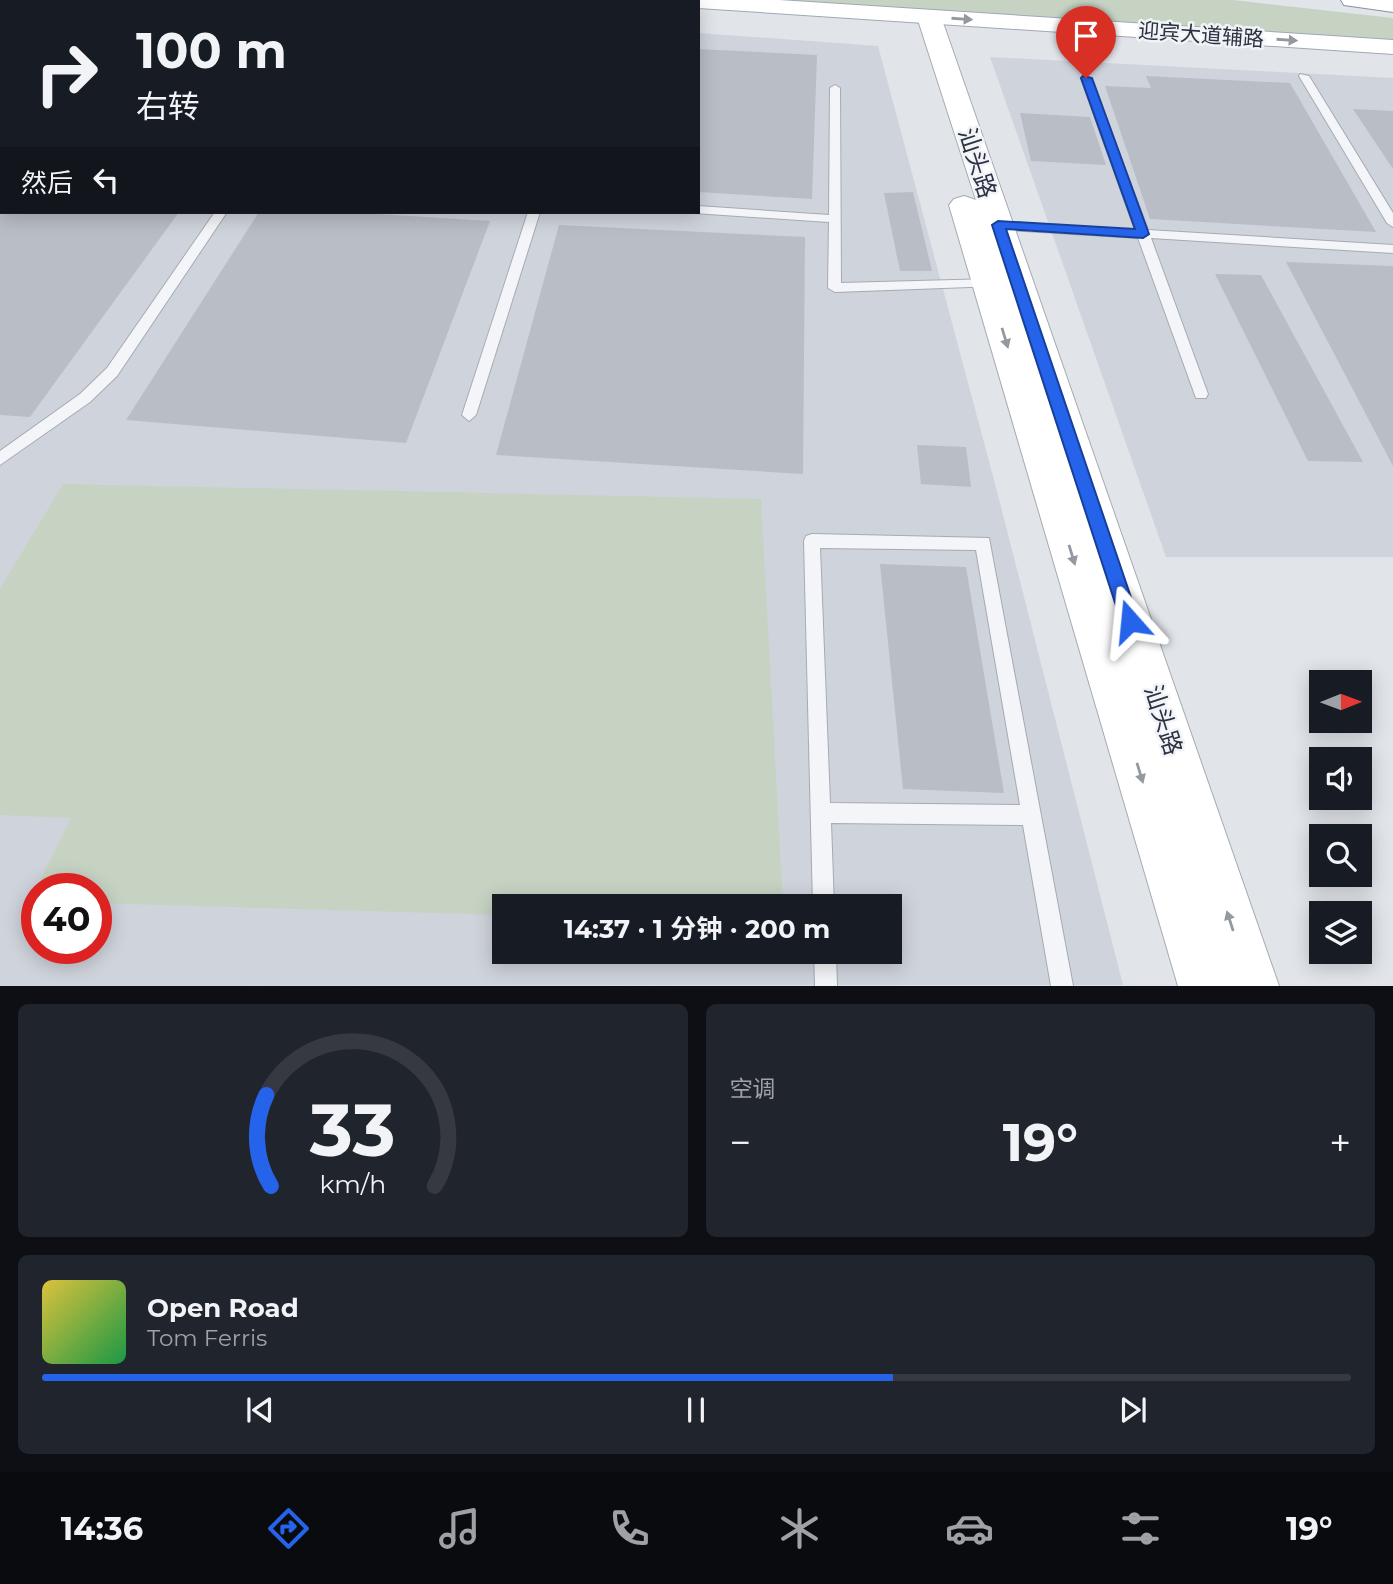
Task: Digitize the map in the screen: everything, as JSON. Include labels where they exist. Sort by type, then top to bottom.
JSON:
[{"type":"main road","points":[[1352,0],[1393,5]]},
{"type":"main road","name":"迎宾大道辅路","points":[[700,2],[1393,47]]},
{"type":"main road","name":"汕头路","points":[[917,16],[1003,283],[1252,985]]},
{"type":"main road","name":"汕头路","points":[[1003,283],[1205,985]]},
{"type":"lane","points":[[1304,76],[1393,223]]},
{"type":"lane","points":[[1086,78],[1201,394]]},
{"type":"lane","points":[[835,88],[835,288],[1003,283]]},
{"type":"lane","points":[[700,210],[835,219]]},
{"type":"lane","points":[[0,459],[85,398],[112,372],[220,214]]},
{"type":"lane","points":[[469,415],[533,214]]},
{"type":"lane","points":[[984,224],[1393,249]]},
{"type":"lane","points":[[823,894],[812,541],[983,543],[1062,985]]},
{"type":"lane","points":[[820,813],[1031,815]]},
{"type":"lane","points":[[825,964],[826,985]]},
{"type":"shaded area","points":[[700,33],[878,46],[998,495],[1123,985],[0,986],[0,214],[700,214]]},
{"type":"shaded area","points":[[990,57],[1393,78],[1393,557],[1166,557]]},
{"type":"green space","points":[[760,0],[1233,0],[1393,18],[1393,42]]},
{"type":"green space","points":[[63,484],[761,499],[782,894],[492,894],[492,915],[112,903],[112,873],[44,873],[71,818],[0,815],[0,589]]},
{"type":"building","points":[[700,49],[817,55],[812,199],[700,192]]},
{"type":"building","points":[[1146,76],[1290,83],[1376,232],[1150,219],[1105,86],[1151,88]]},
{"type":"building","points":[[1353,109],[1393,111],[1393,169]]},
{"type":"building","points":[[1020,113],[1090,117],[1106,165],[1031,161]]},
{"type":"building","points":[[913,192],[932,271],[900,271],[884,193]]},
{"type":"building","points":[[0,214],[178,214],[30,417],[0,415]]},
{"type":"building","points":[[258,214],[376,214],[490,221],[406,443],[126,420]]},
{"type":"building","points":[[559,225],[805,237],[803,474],[496,455]]},
{"type":"building","points":[[1286,262],[1393,266],[1393,466]]},
{"type":"building","points":[[1215,274],[1261,275],[1363,462],[1308,461]]},
{"type":"building","points":[[917,445],[966,447],[971,487],[921,484]]},
{"type":"building","points":[[880,564],[966,567],[1004,793],[903,789]]},
{"type":"route","points":[[1086,78],[1143,234],[998,225],[1130,621]]}]
